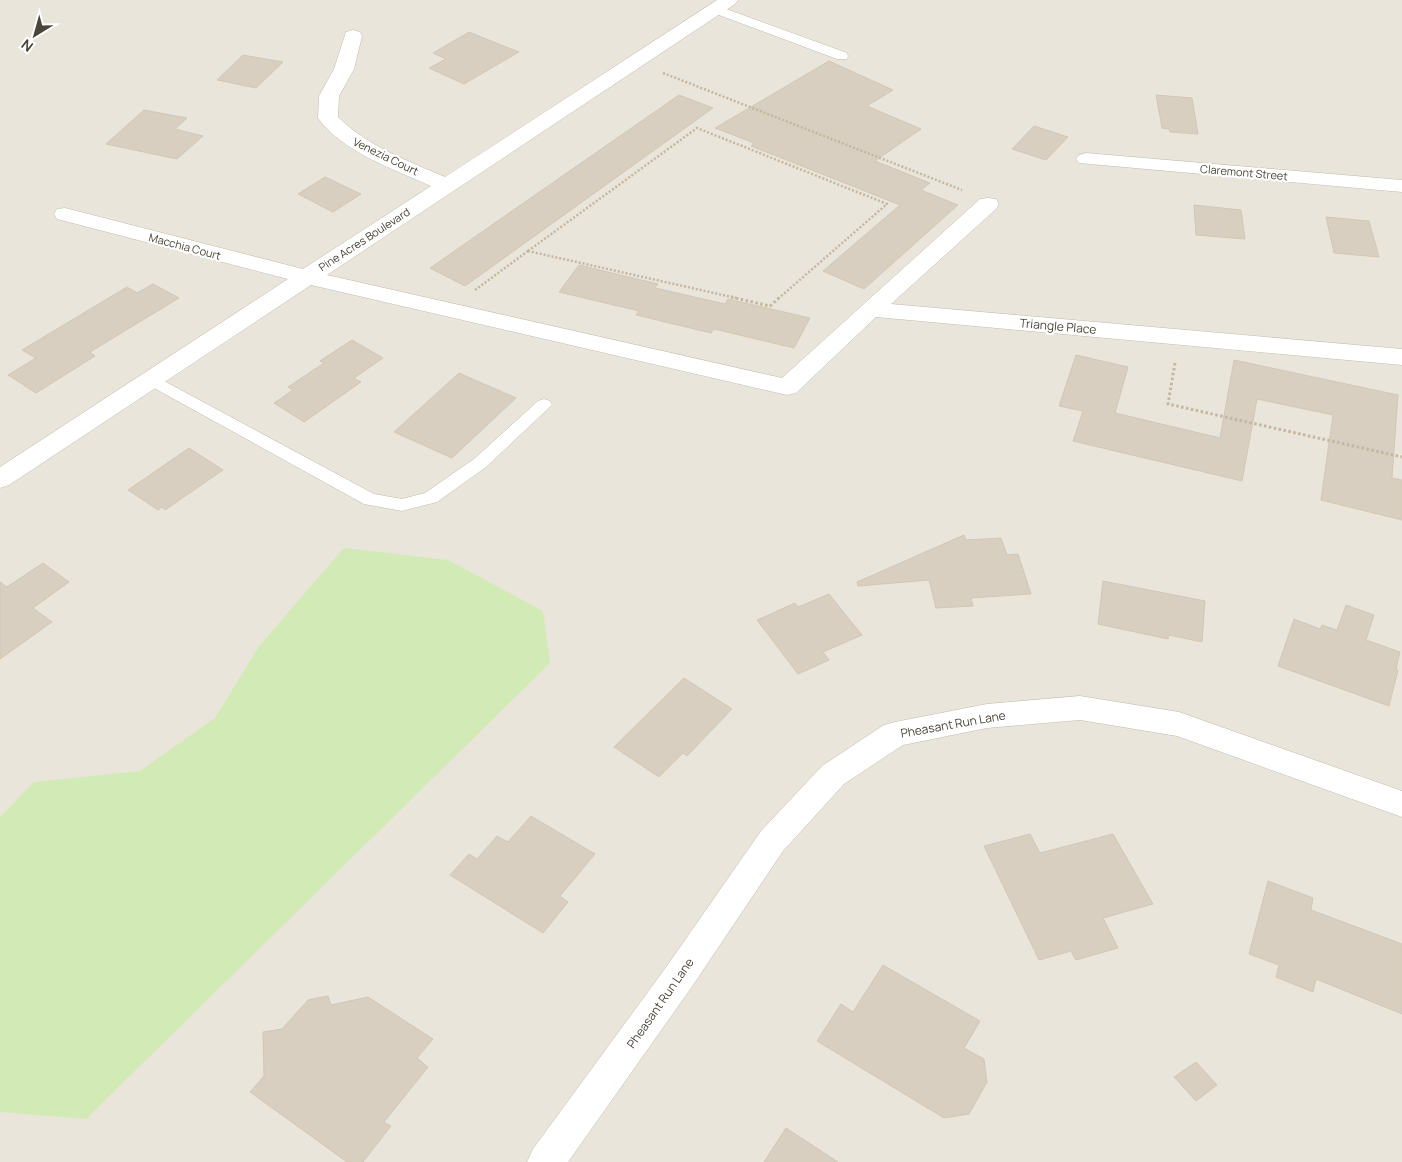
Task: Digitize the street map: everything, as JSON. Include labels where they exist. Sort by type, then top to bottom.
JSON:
[{"type":"street","name":"Pine Acres Boulevard","points":[[0,479],[722,5]]},
{"type":"street","name":"Venezia Court","points":[[353,36],[344,69],[329,96],[328,118],[346,136],[396,163],[446,185]]},
{"type":"street","name":"Claremont Street","points":[[1086,159],[1402,186]]},
{"type":"street","points":[[871,309],[988,204]]},
{"type":"street","name":"Macchia Court","points":[[65,214],[306,277],[787,387],[871,309]]},
{"type":"street","name":"Triangle Place","points":[[871,309],[1402,357]]},
{"type":"street","name":"Pheasant Run Lane","points":[[546,1162],[679,977],[772,841],[833,775],[895,734],[987,716],[1080,708],[1179,724],[1402,804]]},
{"type":"lane","points":[[722,5],[842,56]]},
{"type":"lane","points":[[151,379],[370,500],[402,505],[431,498],[480,463],[544,405]]},
{"type":"path","points":[[660,72],[965,191]]},
{"type":"path","points":[[471,294],[528,251],[697,128],[887,204],[770,306],[528,251]]},
{"type":"path","points":[[1176,337],[1177,350],[1168,404],[1402,457]]},
{"type":"shaded area","points":[[0,0],[1402,0],[1402,1162],[0,1162]]},
{"type":"green space","points":[[344,548],[448,560],[543,611],[550,663],[86,1119],[0,1112],[0,817],[34,782],[140,771],[215,718],[259,646]]},
{"type":"building","points":[[469,32],[519,52],[464,84],[429,68],[446,59],[433,53]]},
{"type":"building","points":[[243,55],[283,62],[256,88],[217,80]]},
{"type":"building","points":[[829,61],[893,90],[867,106],[921,129],[875,161],[930,183],[921,190],[958,205],[864,289],[823,271],[900,205],[751,146],[754,143],[715,128]]},
{"type":"building","points":[[679,95],[713,108],[465,286],[430,268]]},
{"type":"building","points":[[1156,95],[1192,98],[1198,134],[1170,132],[1169,129],[1162,128]]},
{"type":"building","points":[[144,110],[187,118],[175,129],[203,136],[177,159],[106,144]]},
{"type":"building","points":[[1034,126],[1068,137],[1046,160],[1012,149]]},
{"type":"building","points":[[325,177],[361,194],[333,212],[298,194]]},
{"type":"building","points":[[1194,205],[1241,210],[1245,239],[1196,235]]},
{"type":"building","points":[[1326,217],[1369,221],[1379,257],[1334,253]]},
{"type":"building","points":[[579,265],[658,284],[655,288],[725,304],[728,299],[810,318],[794,348],[714,329],[711,333],[636,315],[639,311],[559,292]]},
{"type":"building","points":[[153,284],[179,298],[90,352],[95,356],[36,393],[8,375],[36,358],[22,350],[127,287],[137,293]]},
{"type":"building","points":[[352,340],[383,358],[354,378],[361,382],[304,422],[274,403],[293,390],[288,387],[324,363],[320,361]]},
{"type":"building","points":[[1076,355],[1128,367],[1115,413],[1220,438],[1234,360],[1398,395],[1392,478],[1402,480],[1402,520],[1321,500],[1333,415],[1257,399],[1242,481],[1073,441],[1083,411],[1059,406]]},
{"type":"building","points":[[459,373],[516,398],[452,458],[394,432]]},
{"type":"building","points":[[189,448],[223,470],[165,510],[162,507],[158,510],[128,490]]},
{"type":"building","points":[[964,535],[966,540],[1001,538],[1007,555],[1018,554],[1031,594],[971,598],[973,606],[936,608],[929,580],[858,586],[857,582]]},
{"type":"building","points":[[43,563],[69,582],[33,608],[52,622],[0,659],[0,582],[7,587]]},
{"type":"building","points":[[1103,581],[1205,601],[1202,642],[1169,635],[1168,639],[1098,624]]},
{"type":"building","points":[[829,594],[862,635],[823,652],[829,660],[798,674],[757,620],[795,603],[798,607]]},
{"type":"building","points":[[1346,605],[1374,615],[1366,640],[1400,652],[1396,669],[1398,670],[1389,706],[1278,666],[1294,619],[1320,629],[1322,625],[1337,630]]},
{"type":"building","points":[[684,678],[732,709],[687,756],[683,753],[659,777],[614,747]]},
{"type":"building","points":[[531,816],[595,854],[560,896],[568,902],[543,933],[450,875],[469,854],[477,859],[497,836],[508,842]]},
{"type":"building","points":[[1030,834],[1040,853],[1113,834],[1153,904],[1103,918],[1118,948],[1076,960],[1071,951],[1039,960],[984,846]]},
{"type":"building","points":[[1268,881],[1313,898],[1311,910],[1402,944],[1402,1014],[1316,979],[1313,992],[1276,977],[1279,965],[1249,954]]},
{"type":"building","points":[[883,965],[980,1021],[964,1048],[984,1059],[987,1082],[969,1114],[944,1118],[817,1041],[841,1004],[853,1012]]},
{"type":"building","points":[[328,996],[331,1005],[368,997],[433,1039],[417,1058],[428,1067],[384,1122],[391,1126],[363,1162],[347,1162],[250,1092],[264,1076],[263,1032],[282,1029],[308,1000]]},
{"type":"building","points":[[1196,1062],[1217,1085],[1196,1101],[1174,1077]]},
{"type":"building","points":[[786,1128],[838,1162],[764,1162]]}]
